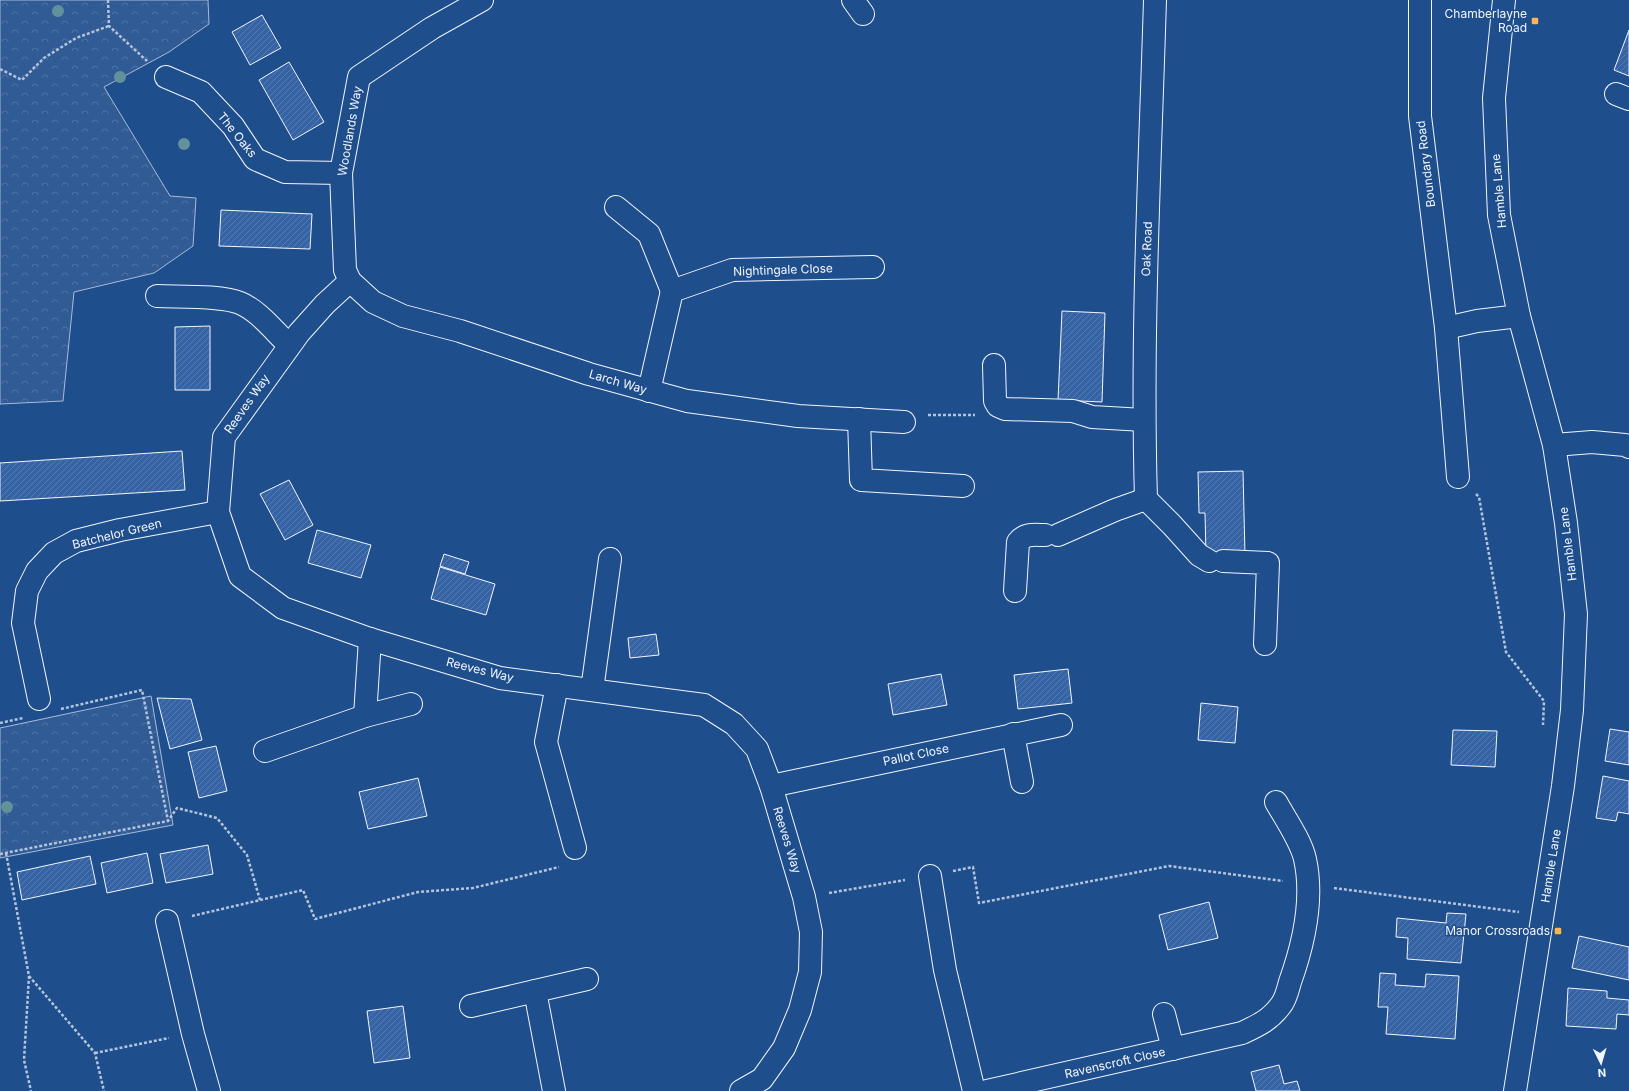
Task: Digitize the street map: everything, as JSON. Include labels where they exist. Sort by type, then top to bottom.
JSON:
[{"type":"street","name":"Woodlands Way","points":[[350,281],[345,270],[341,173],[359,77],[432,28],[451,7],[482,0]]},
{"type":"street","name":"Oak Road","points":[[1146,499],[1144,420],[1147,256],[1155,0]]},
{"type":"street","name":"Boundary Road","points":[[1420,0],[1420,116],[1446,328],[1458,477]]},
{"type":"street","name":"Hamble Lane","points":[[1504,0],[1494,98],[1499,215],[1519,316],[1554,445],[1566,523],[1576,614],[1571,718],[1563,786],[1515,1091]]},
{"type":"street","name":"The Oaks","points":[[166,77],[201,92],[233,126],[255,159],[285,172],[341,173]]},
{"type":"street","points":[[616,207],[649,234],[672,291],[649,391]]},
{"type":"street","name":"Nightingale Close","points":[[672,291],[732,270],[873,267]]},
{"type":"street","name":"Reeves Way","points":[[350,281],[325,304],[289,346],[224,437],[218,512],[240,576],[283,608],[370,639],[500,678],[704,704],[734,724],[757,749],[771,786],[804,897],[811,932],[810,972],[800,1010],[784,1048],[765,1085],[741,1091]]},
{"type":"street","name":"Larch Way","points":[[350,281],[373,302],[403,316],[460,332],[589,374],[687,401],[798,416],[904,422]]},
{"type":"street","points":[[157,296],[228,300],[241,303],[253,311],[289,346]]},
{"type":"street","points":[[1446,328],[1477,321],[1519,316]]},
{"type":"street","points":[[994,365],[995,401],[998,406],[1005,409],[1073,411],[1092,417],[1144,420]]},
{"type":"street","points":[[859,419],[861,480],[963,486]]},
{"type":"street","points":[[1554,445],[1592,442],[1624,445],[1629,447]]},
{"type":"street","points":[[1015,591],[1018,542],[1021,538],[1027,535],[1051,535],[1146,499],[1172,525],[1198,555],[1216,561],[1268,563],[1265,644]]},
{"type":"street","name":"Batchelor Green","points":[[39,707],[23,623],[27,591],[37,571],[54,553],[76,541],[120,530],[218,512]]},
{"type":"street","points":[[592,690],[610,559]]},
{"type":"street","points":[[365,716],[370,639]]},
{"type":"street","points":[[557,685],[546,742],[575,848]]},
{"type":"street","points":[[265,751],[365,716],[411,704]]},
{"type":"street","name":"Pallot Close","points":[[771,786],[1061,724]]},
{"type":"street","points":[[1013,734],[1022,782]]},
{"type":"street","name":"Ravenscroft Close","points":[[987,1091],[1242,1033],[1266,1021],[1282,1004],[1298,960],[1307,918],[1308,884],[1305,858],[1276,802]]},
{"type":"street","points":[[930,876],[945,970],[974,1091]]},
{"type":"street","points":[[168,921],[192,1034],[208,1091]]},
{"type":"street","points":[[470,1006],[587,979]]},
{"type":"street","points":[[534,991],[554,1091]]},
{"type":"street","points":[[1164,1014],[1173,1049]]},
{"type":"path","points":[[108,0],[109,26],[166,77]]},
{"type":"path","points":[[0,69],[22,80],[44,58],[76,38],[109,26]]},
{"type":"path","points":[[904,422],[912,414],[983,416],[998,406]]},
{"type":"path","points":[[1458,477],[1479,497],[1506,652],[1544,701],[1543,730]]},
{"type":"path","points":[[0,723],[39,707],[142,690],[168,821]]},
{"type":"path","points":[[0,854],[168,821],[177,808],[218,818],[247,856],[260,900]]},
{"type":"path","points":[[168,921],[303,890],[315,919],[418,892],[473,888],[580,862],[575,848]]},
{"type":"path","points":[[6,854],[29,976],[24,1060],[31,1091]]},
{"type":"path","points":[[804,897],[930,876],[973,867],[979,903],[1169,866],[1544,914]]},
{"type":"path","points":[[1518,920],[1521,904]]},
{"type":"path","points":[[29,976],[95,1053],[104,1091]]},
{"type":"path","points":[[95,1053],[192,1034]]},
{"type":"green space","points":[[0,0],[208,0],[209,24],[169,52],[104,87],[170,196],[196,198],[193,246],[154,273],[74,292],[63,401],[0,404]]},
{"type":"green space","points":[[151,696],[173,825],[0,858],[0,728]]},
{"type":"building","points":[[262,15],[281,48],[250,65],[232,32]]},
{"type":"building","points":[[1629,30],[1629,76],[1614,70]]},
{"type":"building","points":[[289,62],[324,122],[293,140],[259,80]]},
{"type":"building","points":[[221,210],[312,214],[310,249],[219,246]]},
{"type":"building","points":[[1062,311],[1105,313],[1102,402],[1058,400]]},
{"type":"building","points":[[210,326],[210,390],[175,390],[175,327]]},
{"type":"building","points":[[182,451],[185,490],[0,501],[0,463]]},
{"type":"building","points":[[1243,471],[1245,555],[1206,556],[1205,513],[1199,513],[1198,472]]},
{"type":"building","points":[[289,480],[313,525],[285,540],[260,494]]},
{"type":"building","points":[[317,530],[371,545],[361,578],[308,563]]},
{"type":"building","points":[[444,554],[469,562],[465,574],[440,566]]},
{"type":"building","points":[[440,567],[495,584],[486,615],[431,599]]},
{"type":"building","points":[[656,634],[659,655],[630,658],[628,638]]},
{"type":"building","points":[[1068,669],[1072,703],[1018,709],[1014,675]]},
{"type":"building","points":[[941,674],[947,705],[893,715],[888,684]]},
{"type":"building","points":[[157,698],[191,699],[202,740],[170,749]]},
{"type":"building","points":[[1201,703],[1238,707],[1235,743],[1198,740]]},
{"type":"building","points":[[1610,729],[1629,732],[1629,765],[1605,761]]},
{"type":"building","points":[[1453,730],[1497,731],[1495,767],[1451,765]]},
{"type":"building","points":[[216,746],[227,791],[199,798],[188,752]]},
{"type":"building","points":[[1603,776],[1629,781],[1629,814],[1618,812],[1616,821],[1596,818]]},
{"type":"building","points":[[418,778],[427,816],[368,829],[359,792]]},
{"type":"building","points":[[208,845],[213,874],[166,883],[160,854]]},
{"type":"building","points":[[147,853],[153,883],[107,893],[101,863]]},
{"type":"building","points":[[90,856],[96,884],[22,900],[17,872]]},
{"type":"building","points":[[1209,902],[1218,938],[1168,950],[1159,915]]},
{"type":"building","points":[[1447,913],[1466,914],[1461,963],[1407,959],[1408,938],[1396,937],[1397,918],[1446,923]]},
{"type":"building","points":[[1579,936],[1629,947],[1629,980],[1572,968]]},
{"type":"building","points":[[1380,973],[1396,974],[1395,985],[1425,987],[1426,974],[1459,976],[1455,1039],[1386,1034],[1388,1007],[1378,1007]]},
{"type":"building","points":[[1568,988],[1607,991],[1607,998],[1629,1000],[1629,1015],[1617,1014],[1616,1029],[1566,1026]]},
{"type":"building","points":[[403,1006],[410,1058],[374,1063],[367,1011]]},
{"type":"building","points":[[1279,1065],[1284,1084],[1297,1081],[1300,1091],[1256,1091],[1251,1072]]},
{"type":"place","name":"Chamberlayne Road","points":[[1535,21]]},
{"type":"place","name":"Manor Crossroads","points":[[1558,931]]}]
